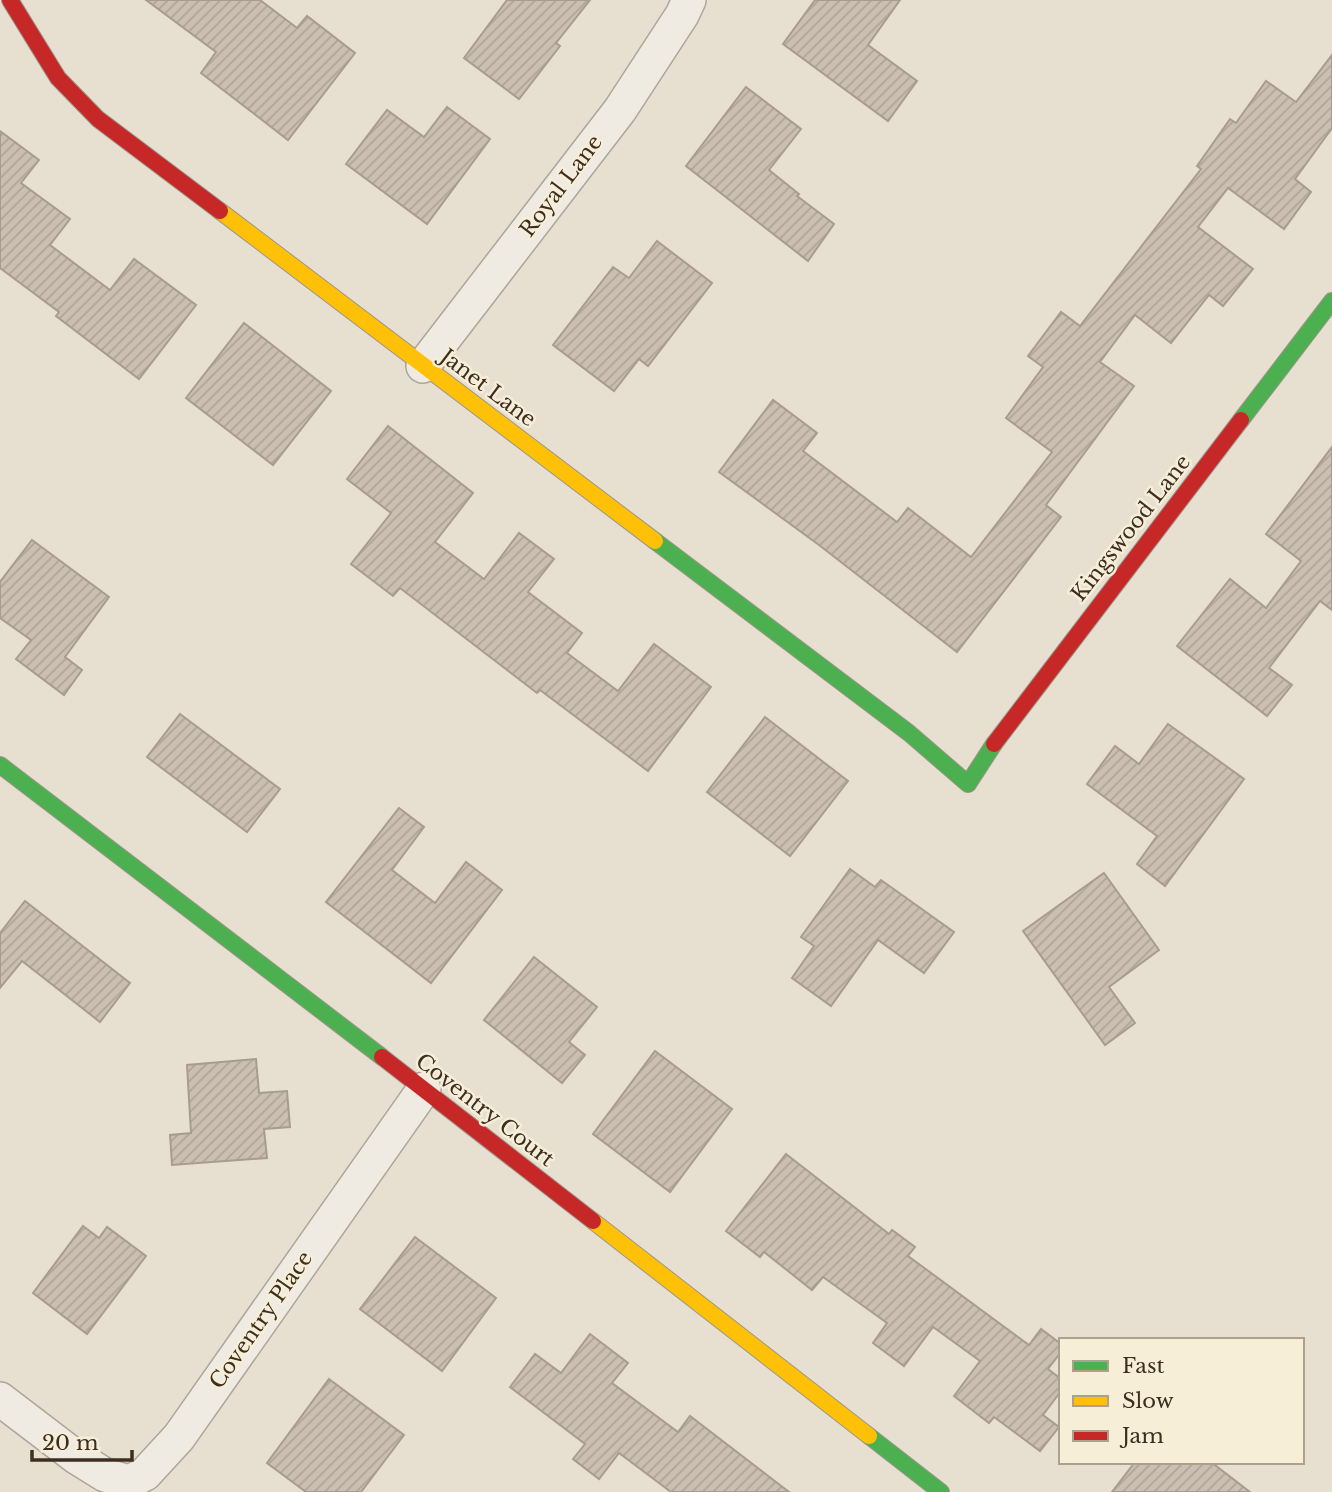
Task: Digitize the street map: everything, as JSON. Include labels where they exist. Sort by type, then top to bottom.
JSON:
[{"type":"street","name":"Janet Lane","points":[[10,0],[58,78],[98,119],[909,733],[968,784]]},
{"type":"street","name":"Royal Lane","points":[[423,366],[620,110],[689,0]]},
{"type":"street","name":"Kingswood Lane","points":[[968,784],[996,738],[1332,301]]},
{"type":"street","name":"Coventry Court","points":[[0,765],[941,1492]]},
{"type":"street","name":"Coventry Place","points":[[0,1399],[76,1457],[105,1475],[129,1482],[145,1474],[178,1437],[424,1090]]},
{"type":"building","points":[[146,0],[260,0],[297,28],[307,16],[355,53],[288,140],[201,73],[216,52]]},
{"type":"building","points":[[507,0],[590,0],[556,43],[560,46],[519,99],[464,58]]},
{"type":"building","points":[[815,0],[900,0],[868,45],[917,81],[888,121],[783,44]]},
{"type":"building","points":[[1332,55],[1332,128],[1295,179],[1311,192],[1284,229],[1228,188],[1198,227],[1253,269],[1223,306],[1209,295],[1171,343],[1135,315],[1100,362],[1134,386],[1046,505],[1061,517],[957,652],[719,472],[773,400],[817,433],[803,451],[897,522],[908,508],[971,557],[1052,452],[1006,418],[1043,367],[1028,356],[1061,312],[1080,326],[1201,169],[1197,166],[1230,119],[1236,123],[1266,81],[1296,102]]},
{"type":"building","points":[[746,87],[801,129],[769,170],[799,194],[797,196],[834,224],[808,261],[686,166]]},
{"type":"building","points":[[447,107],[490,139],[427,224],[346,164],[387,110],[424,137]]},
{"type":"building","points":[[0,131],[39,160],[21,183],[70,219],[50,245],[110,290],[134,259],[196,305],[139,379],[56,316],[59,312],[0,268]]},
{"type":"building","points":[[657,241],[712,283],[648,366],[639,359],[614,391],[553,345],[613,267],[629,278]]},
{"type":"building","points":[[244,323],[331,391],[273,465],[186,398]]},
{"type":"building","points":[[388,426],[473,493],[435,542],[484,579],[519,533],[554,559],[528,592],[582,633],[567,653],[618,691],[654,644],[711,687],[648,771],[540,690],[537,693],[400,588],[393,596],[351,564],[391,513],[347,479]]},
{"type":"building","points":[[1332,447],[1332,610],[1320,601],[1269,668],[1292,685],[1267,716],[1177,646],[1230,579],[1266,608],[1301,561],[1266,534]]},
{"type":"building","points":[[32,540],[109,597],[65,657],[82,670],[64,695],[16,659],[31,640],[0,618],[0,582]]},
{"type":"building","points":[[180,714],[280,789],[247,832],[147,757]]},
{"type":"building","points":[[765,717],[848,781],[790,856],[707,792]]},
{"type":"building","points":[[1168,724],[1244,779],[1165,886],[1137,864],[1157,836],[1087,784],[1115,746],[1139,764]]},
{"type":"building","points":[[399,808],[424,827],[392,870],[435,903],[466,862],[502,890],[431,983],[326,902]]},
{"type":"building","points":[[850,869],[875,887],[881,880],[954,932],[924,973],[878,940],[831,1006],[792,978],[814,946],[801,937]]},
{"type":"building","points":[[1104,873],[1159,950],[1109,987],[1135,1023],[1105,1045],[1023,931]]},
{"type":"building","points":[[25,901],[130,983],[100,1022],[22,961],[0,988],[0,933]]},
{"type":"building","points":[[534,957],[597,1007],[569,1042],[585,1055],[562,1083],[484,1020]]},
{"type":"building","points":[[655,1051],[732,1109],[670,1192],[593,1134]]},
{"type":"building","points":[[256,1059],[259,1093],[287,1091],[290,1127],[264,1129],[267,1158],[172,1165],[170,1135],[191,1133],[187,1065]]},
{"type":"building","points":[[786,1154],[889,1234],[892,1230],[915,1247],[908,1256],[1029,1345],[1041,1329],[1059,1342],[1059,1355],[1048,1369],[1059,1377],[1059,1394],[1043,1415],[1059,1427],[1040,1451],[994,1417],[989,1423],[954,1396],[980,1361],[933,1327],[904,1366],[873,1343],[887,1323],[823,1277],[812,1290],[764,1252],[760,1257],[726,1231]]},
{"type":"building","points":[[83,1226],[99,1238],[107,1227],[146,1256],[87,1334],[33,1293]]},
{"type":"building","points":[[415,1237],[496,1298],[442,1371],[360,1309]]},
{"type":"building","points":[[590,1334],[628,1363],[612,1383],[678,1432],[690,1416],[789,1492],[671,1492],[619,1453],[599,1479],[573,1459],[585,1444],[510,1387],[535,1354],[561,1373]]},
{"type":"building","points":[[329,1379],[404,1435],[361,1492],[306,1492],[267,1463]]},
{"type":"building","points":[[1133,1464],[1214,1464],[1250,1492],[1112,1492]]},
{"type":"traffic: fast","points":[[1241,420],[1332,301]]},
{"type":"traffic: fast","points":[[655,541],[909,733],[968,784],[994,744]]},
{"type":"traffic: fast","points":[[0,765],[382,1057]]},
{"type":"traffic: fast","points":[[869,1436],[941,1492]]},
{"type":"traffic: slow","points":[[220,211],[655,541]]},
{"type":"traffic: slow","points":[[593,1221],[869,1436]]},
{"type":"traffic: jam","points":[[10,0],[58,78],[98,119],[220,211]]},
{"type":"traffic: jam","points":[[994,744],[1241,420]]},
{"type":"traffic: jam","points":[[382,1057],[593,1221]]}]
